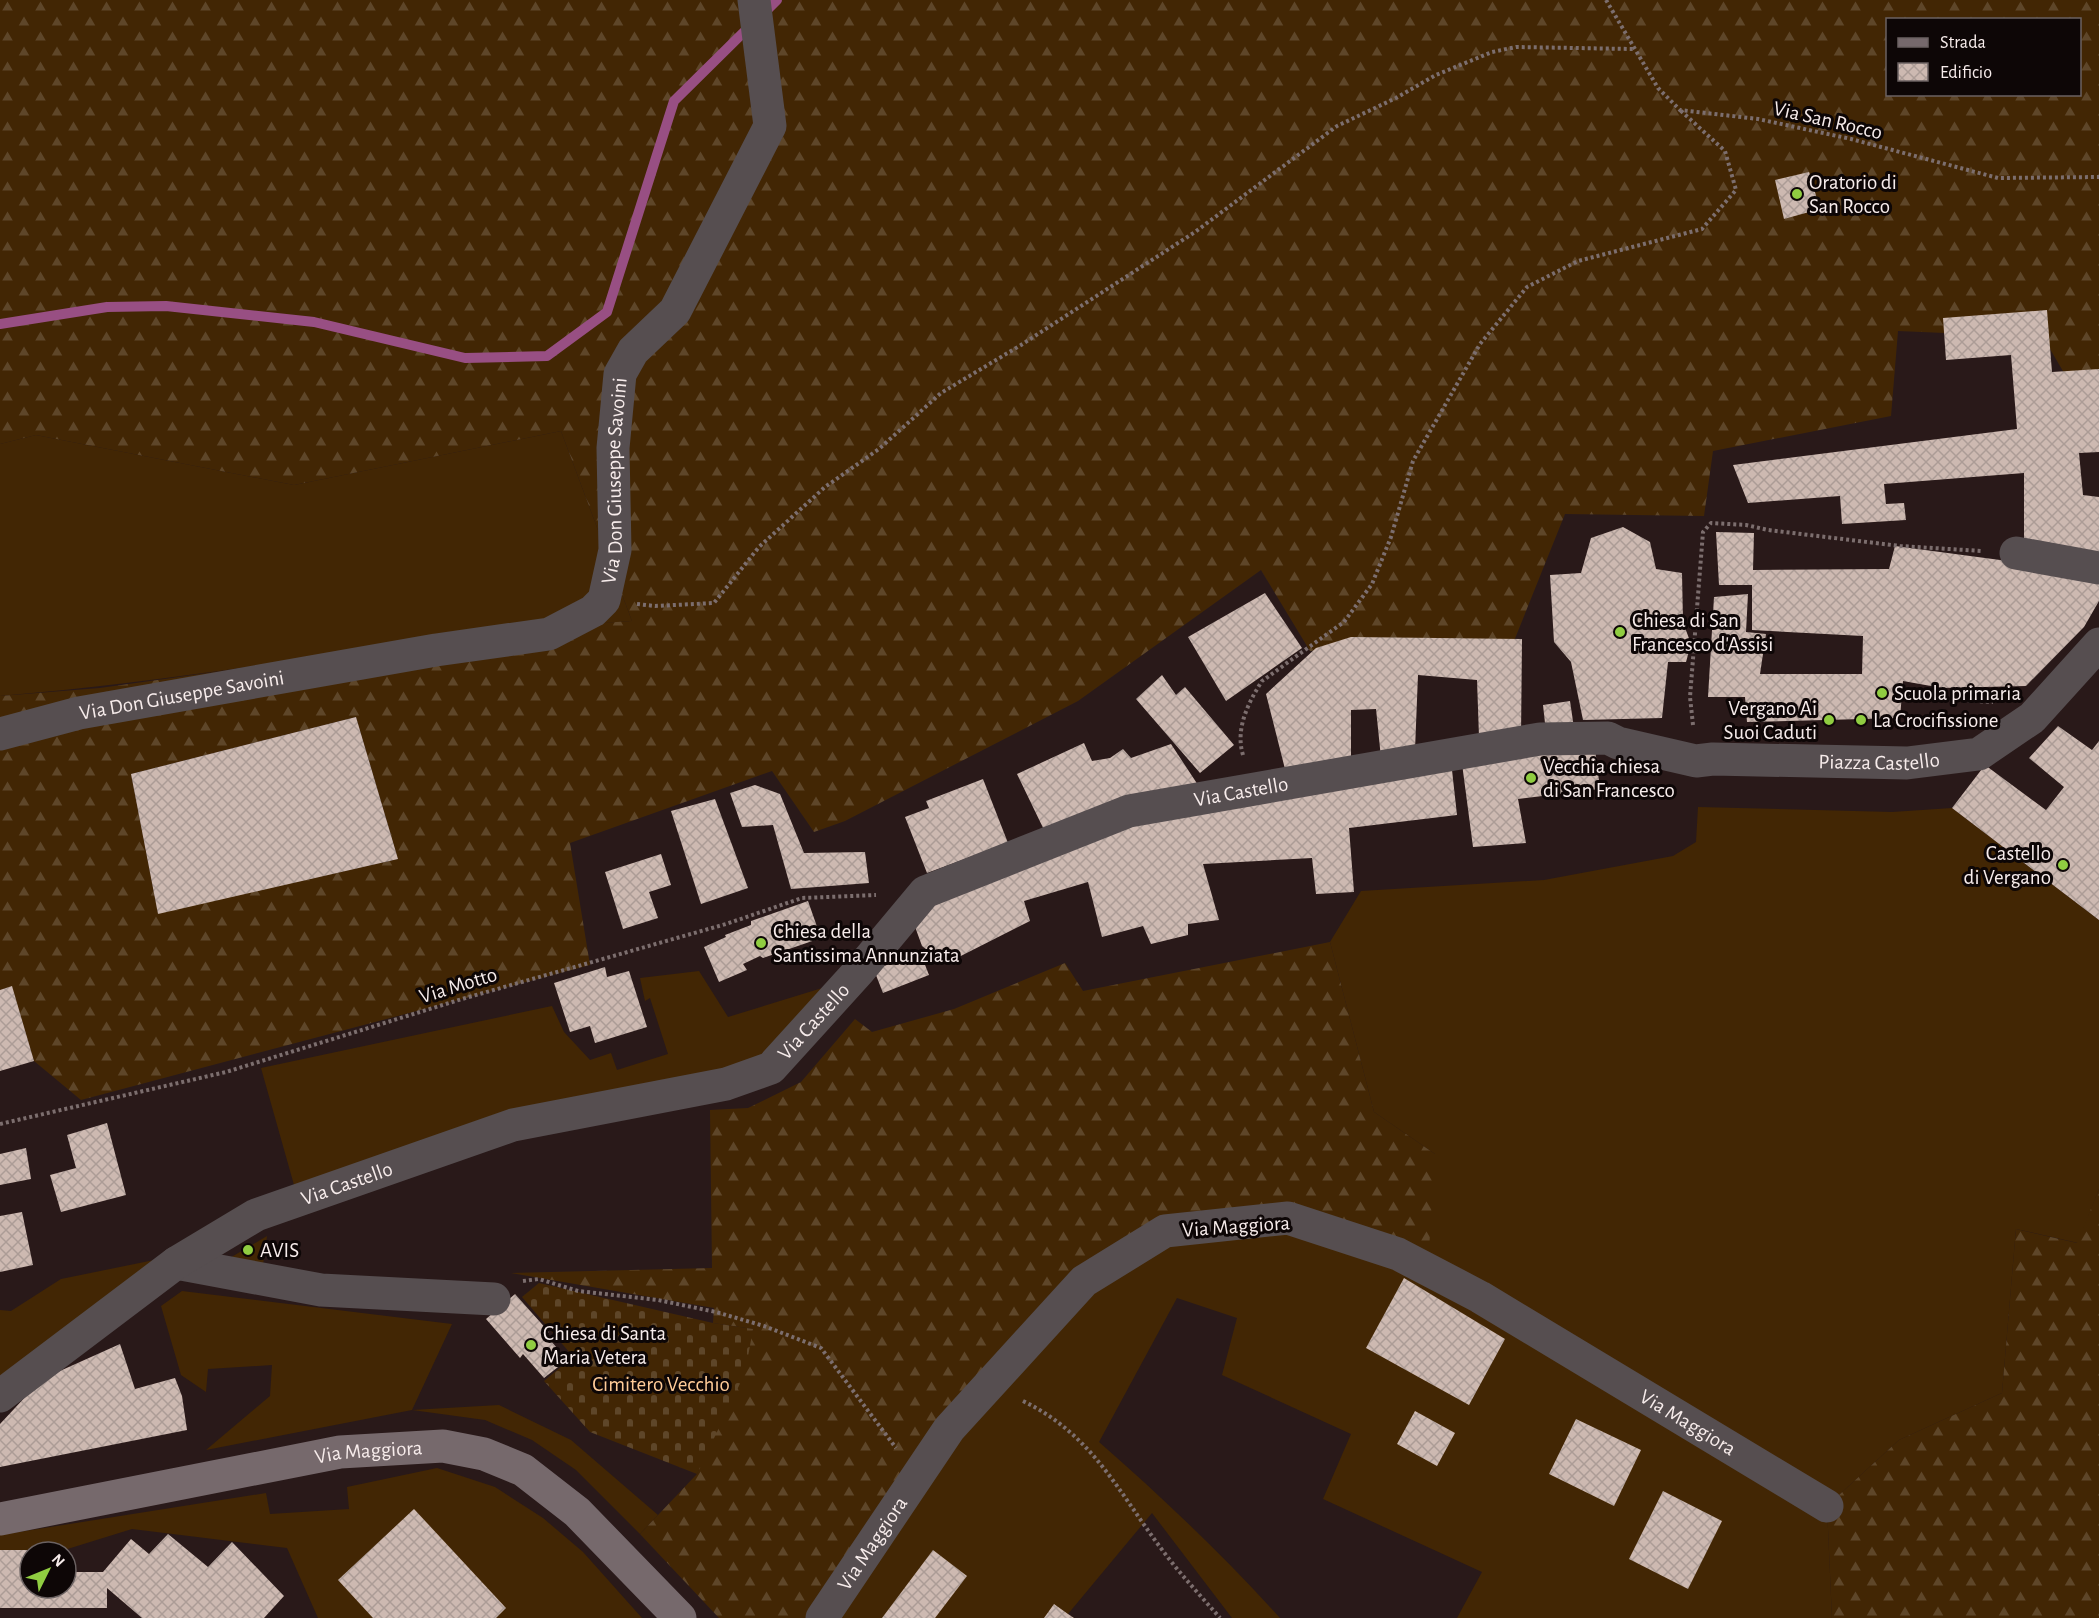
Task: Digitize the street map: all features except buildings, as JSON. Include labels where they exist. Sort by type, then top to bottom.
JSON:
[{"type":"main road","name":"Via Maggiora","points":[[0,1519],[340,1452],[443,1446],[484,1454],[523,1470],[577,1512],[680,1618]]},
{"type":"street","name":"Via Don Giuseppe Savoini","points":[[0,734],[79,713],[436,650],[549,634],[593,611],[604,600],[615,550],[613,448],[620,374],[633,351],[675,311],[770,126],[754,0]]},
{"type":"street","points":[[2016,553],[2099,568]]},
{"type":"street","points":[[2038,711],[2099,644]]},
{"type":"street","name":"Piazza Castello","points":[[1705,760],[1907,763],[1979,754],[2038,711]]},
{"type":"street","name":"Via Castello","points":[[0,1396],[176,1263],[256,1215],[513,1125],[726,1084],[771,1068],[859,971],[925,892],[1129,811],[1540,739],[1608,738],[1618,743],[1705,760]]},
{"type":"street","name":"Via Maggiora","points":[[822,1618],[949,1429],[1084,1281],[1165,1231],[1288,1218],[1398,1254],[1480,1297],[1827,1506]]},
{"type":"street","points":[[176,1263],[321,1290],[494,1299]]},
{"type":"path","points":[[1252,790],[1238,739],[1253,696],[1262,681],[1344,622],[1372,584],[1391,537],[1413,461],[1480,344],[1527,287],[1578,261],[1702,229],[1736,190],[1725,151],[1658,88],[1606,0]]},
{"type":"path","points":[[604,600],[655,606],[714,603],[759,548],[825,487],[879,449],[940,393],[1021,345],[1195,232],[1338,126],[1396,98],[1436,75],[1492,52],[1516,47],[1633,49]]},
{"type":"path","name":"Via San Rocco","points":[[1680,110],[1758,119],[1851,139],[1998,178],[2099,177]]},
{"type":"path","points":[[1705,760],[1690,697],[1703,532],[1711,523],[1746,525],[1768,530],[1900,546],[2016,553]]},
{"type":"path","points":[[1902,697],[2038,711]]},
{"type":"path","name":"Via Motto","points":[[0,1124],[226,1072],[462,999],[726,924],[802,898],[925,892]]},
{"type":"path","points":[[494,1299],[522,1281],[539,1280],[578,1291],[658,1300],[716,1312],[764,1326],[821,1348],[891,1443],[920,1472]]},
{"type":"path","points":[[991,1383],[1029,1404],[1085,1444],[1123,1491],[1163,1551],[1220,1618]]},
{"type":"green space","points":[[0,0],[2099,0],[2099,392],[2077,395],[2043,337],[1898,331],[1891,416],[1713,451],[1704,516],[1565,514],[1512,646],[1376,644],[1310,651],[1261,570],[1078,701],[845,821],[814,832],[772,771],[570,843],[590,965],[81,1100],[34,1061],[12,987],[0,990],[0,696],[100,688],[540,627],[632,621],[561,431],[294,485],[36,435],[0,444]],"holes":[[[356,717],[398,859],[158,913],[131,774]]]},
{"type":"green space","points":[[561,431],[632,621],[474,636],[158,679],[0,696],[0,444],[36,435],[294,485]]},
{"type":"green space","points":[[1698,807],[1892,812],[1952,808],[2099,920],[2099,1189],[2078,1243],[2016,1229],[2002,1393],[1899,1440],[1827,1506],[1832,1618],[1457,1618],[1482,1572],[1323,1499],[1351,1434],[1222,1375],[1237,1318],[1177,1298],[1099,1442],[1192,1527],[1280,1618],[1232,1618],[1152,1513],[1068,1614],[1074,1618],[822,1618],[1084,1281],[1165,1231],[1435,1154],[1374,1112],[1330,942],[1361,891],[1544,880],[1673,856],[1696,842]]},
{"type":"green space","points":[[1330,942],[1374,1112],[1435,1154],[1428,1266],[1288,1218],[1165,1231],[1084,1281],[822,1618],[719,1618],[640,1534],[697,1474],[753,1329],[713,1323],[714,1308],[511,1273],[712,1268],[710,1110],[748,1108],[801,1082],[855,1019],[872,1032],[954,1009],[1065,963],[1083,991]]},
{"type":"green space","points":[[699,971],[728,1017],[845,981],[779,1058],[296,1192],[261,1068],[552,1006],[564,1032],[590,1060],[611,1053],[617,1070],[668,1054],[650,998],[645,1001],[640,978]]},
{"type":"green space","points":[[2099,1189],[2099,1618],[1832,1618],[1827,1506],[1899,1440],[2002,1393],[2016,1229],[2077,1243]]},
{"type":"green space","points":[[267,1236],[263,1265],[223,1262]]},
{"type":"green space","points":[[164,1258],[0,1380],[0,1310],[11,1311],[61,1279]]},
{"type":"green space","name":"Cimitero Vecchio","points":[[539,1283],[713,1323],[753,1329],[745,1373],[697,1474],[590,1432],[544,1381],[568,1361],[570,1353],[522,1297]]},
{"type":"green space","points":[[182,1291],[452,1324],[412,1410],[206,1450],[270,1396],[272,1365],[208,1369],[206,1392],[181,1375],[161,1306]]},
{"type":"green space","points":[[499,1405],[571,1440],[658,1515],[640,1534],[576,1470],[532,1440],[485,1420],[412,1410]]},
{"type":"green space","points":[[437,1468],[495,1487],[543,1518],[583,1552],[642,1618],[318,1618],[287,1548],[132,1529],[78,1546],[78,1540],[18,1540],[18,1550],[0,1550],[0,1535],[266,1493],[270,1514],[349,1509],[347,1487]]},
{"type":"waterway","points":[[763,14],[777,0]]},
{"type":"waterway","points":[[0,324],[107,307],[166,306],[314,322],[465,358],[547,356],[607,312],[674,101],[751,25]]},
{"type":"place","name":"Oratorio di San Rocco","points":[[1797,194]]},
{"type":"place","name":"Chiesa di San Francesco d'Assisi","points":[[1620,632]]},
{"type":"place","name":"Scuola primaria","points":[[1882,693]]},
{"type":"place","name":"Vergano Ai Suoi Caduti","points":[[1829,720]]},
{"type":"place","name":"La Crocifissione","points":[[1861,720]]},
{"type":"place","name":"Vecchia chiesa di San Francesco","points":[[1531,778]]},
{"type":"place","name":"Castello di Vergano","points":[[2063,865]]},
{"type":"place","name":"Chiesa della Santissima Annunziata","points":[[761,943]]},
{"type":"place","name":"AVIS","points":[[248,1250]]},
{"type":"place","name":"Chiesa di Santa Maria Vetera","points":[[531,1345]]}]
